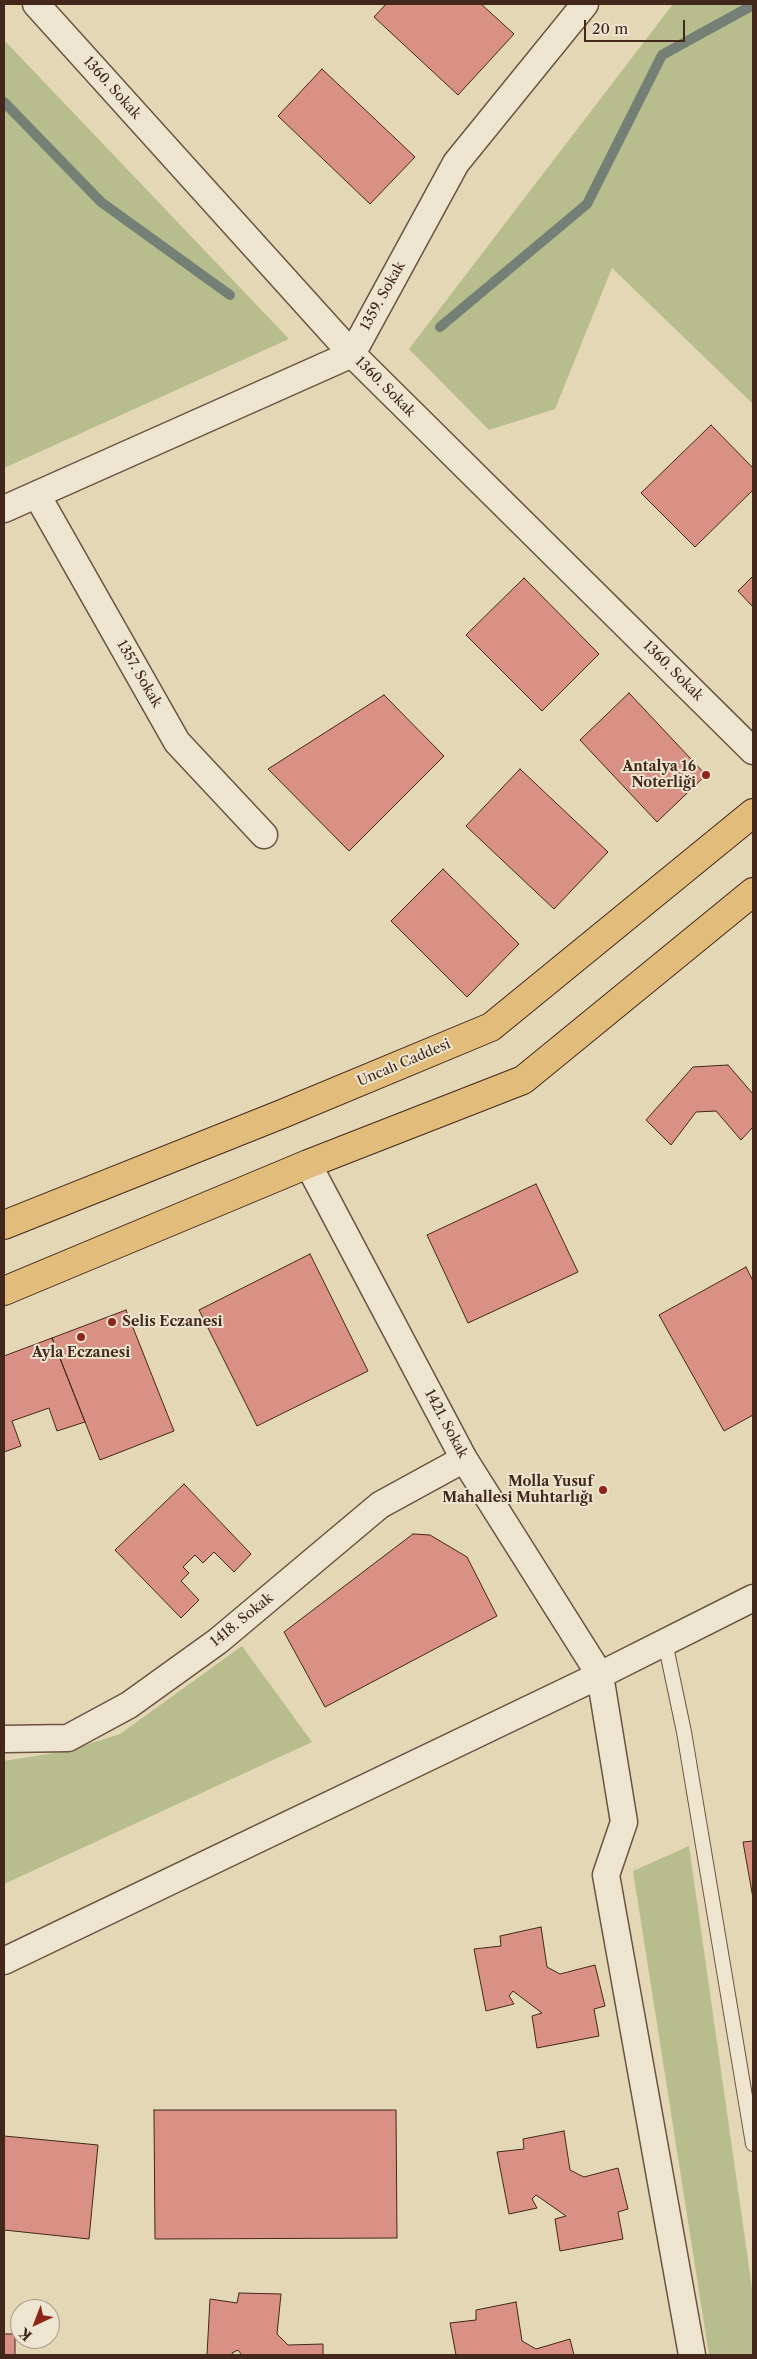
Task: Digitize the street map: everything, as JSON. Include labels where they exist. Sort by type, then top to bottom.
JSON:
[{"type":"main road","name":"Uncalı Caddesi","points":[[4,1225],[282,1114],[491,1027],[753,814]]},
{"type":"main road","points":[[4,1292],[308,1164],[523,1080],[753,892]]},
{"type":"street","name":"1360. Sokak","points":[[36,4],[352,354],[753,751]]},
{"type":"street","name":"1359. Sokak","points":[[352,354],[456,164],[585,4]]},
{"type":"street","points":[[4,510],[352,354]]},
{"type":"street","name":"1357. Sokak","points":[[37,494],[177,742],[264,835]]},
{"type":"street","name":"1421. Sokak","points":[[308,1164],[464,1459],[600,1674]]},
{"type":"street","name":"1418. Sokak","points":[[4,1739],[68,1738],[129,1705],[218,1641],[380,1505],[464,1459]]},
{"type":"street","points":[[4,1960],[600,1674],[753,1598]]},
{"type":"street","points":[[600,1674],[624,1822],[606,1875],[692,2355]]},
{"type":"lane","points":[[665,1642],[684,1732],[753,2144]]},
{"type":"green space","points":[[673,4],[753,4],[753,404],[612,268],[555,409],[489,430],[409,349]]},
{"type":"green space","points":[[4,40],[289,339],[4,468]]},
{"type":"green space","points":[[242,1646],[312,1742],[4,1884],[4,1761],[66,1751],[120,1734]]},
{"type":"green space","points":[[689,1846],[753,2295],[753,2355],[709,2355],[633,1871]]},
{"type":"building","points":[[386,4],[481,4],[514,34],[458,95],[374,17]]},
{"type":"building","points":[[322,69],[415,157],[370,204],[278,116]]},
{"type":"building","points":[[711,425],[753,468],[753,490],[695,547],[641,493]]},
{"type":"building","points":[[753,576],[753,607],[738,591]]},
{"type":"building","points":[[524,578],[599,654],[542,711],[466,635]]},
{"type":"building","points":[[629,693],[706,775],[657,822],[580,740]]},
{"type":"building","points":[[384,695],[444,756],[349,851],[268,769]]},
{"type":"building","points":[[520,769],[608,852],[554,909],[466,826]]},
{"type":"building","points":[[443,869],[519,944],[467,997],[391,921]]},
{"type":"building","points":[[728,1065],[753,1094],[753,1127],[741,1140],[716,1111],[696,1112],[671,1145],[646,1120],[693,1067]]},
{"type":"building","points":[[536,1184],[578,1272],[468,1323],[427,1235]]},
{"type":"building","points":[[310,1254],[368,1371],[257,1426],[199,1310]]},
{"type":"building","points":[[746,1267],[753,1281],[753,1415],[724,1431],[659,1315]]},
{"type":"building","points":[[126,1310],[174,1431],[100,1460],[52,1338]]},
{"type":"building","points":[[52,1338],[85,1422],[57,1431],[49,1408],[12,1421],[21,1446],[4,1452],[4,1356]]},
{"type":"building","points":[[184,1484],[251,1554],[234,1572],[214,1552],[203,1563],[195,1555],[183,1567],[189,1573],[181,1581],[199,1600],[181,1618],[115,1550]]},
{"type":"building","points":[[413,1534],[430,1535],[467,1557],[497,1616],[325,1707],[284,1632]]},
{"type":"building","points":[[753,1841],[753,1898],[743,1842]]},
{"type":"building","points":[[541,1927],[547,1967],[560,1974],[595,1965],[605,2006],[594,2009],[599,2036],[537,2048],[532,2016],[542,2013],[513,1991],[509,1996],[514,2004],[486,2011],[474,1949],[501,1946],[500,1936]]},
{"type":"building","points":[[154,2110],[396,2110],[397,2238],[155,2239]]},
{"type":"building","points":[[564,2131],[570,2170],[584,2177],[618,2168],[628,2209],[618,2212],[623,2239],[560,2251],[555,2219],[566,2216],[536,2195],[532,2199],[537,2208],[509,2214],[497,2152],[524,2149],[523,2139]]},
{"type":"building","points":[[4,2136],[98,2145],[89,2239],[4,2230]]},
{"type":"building","points":[[239,2293],[281,2294],[277,2334],[288,2345],[323,2344],[323,2355],[242,2355],[238,2350],[232,2353],[233,2355],[207,2355],[210,2299],[237,2303]]},
{"type":"building","points":[[516,2302],[522,2341],[536,2349],[570,2339],[574,2355],[456,2355],[450,2323],[476,2320],[476,2310]]},
{"type":"building","points":[[4,2334],[10,2334],[10,2349],[15,2349],[15,2355],[4,2355]]},
{"type":"waterway","points":[[440,327],[587,204],[662,55],[753,5]]},
{"type":"waterway","points":[[4,102],[101,202],[230,295]]},
{"type":"place","name":"Antalya 16 Noterliği","points":[[706,775]]},
{"type":"place","name":"Selis Eczanesi","points":[[112,1322]]},
{"type":"place","name":"Ayla Eczanesi","points":[[81,1337]]},
{"type":"place","name":"Molla Yusuf Mahallesi Muhtarlığı","points":[[603,1490]]}]
